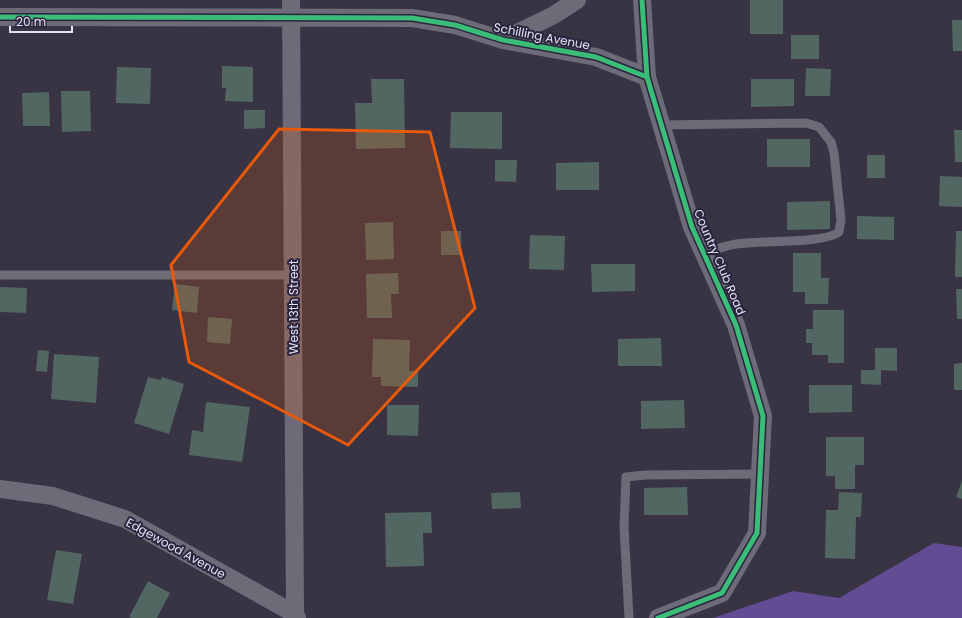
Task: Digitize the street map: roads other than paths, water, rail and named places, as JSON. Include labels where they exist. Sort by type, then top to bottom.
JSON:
[{"type":"street","name":"West 13th Street","points":[[291,0],[296,616]]},
{"type":"street","name":"Schilling Avenue","points":[[503,40],[554,15],[577,0]]},
{"type":"street","name":"Country Club Road","points":[[642,0],[647,77],[692,227],[736,325],[763,416],[757,533],[722,593],[658,618]]},
{"type":"street","name":"Schilling Avenue","points":[[0,17],[412,18],[455,25],[503,40],[596,57],[647,77]]},
{"type":"street","name":"Edgewood Avenue","points":[[0,489],[53,496],[125,519],[296,616]]},
{"type":"lane","points":[[662,125],[806,123],[819,127],[831,142],[834,152],[841,220],[840,232],[834,236],[819,239],[736,244],[703,253]]},
{"type":"lane","points":[[0,275],[293,275]]},
{"type":"lane","points":[[629,618],[624,527],[626,478],[645,475],[760,474]]}]
